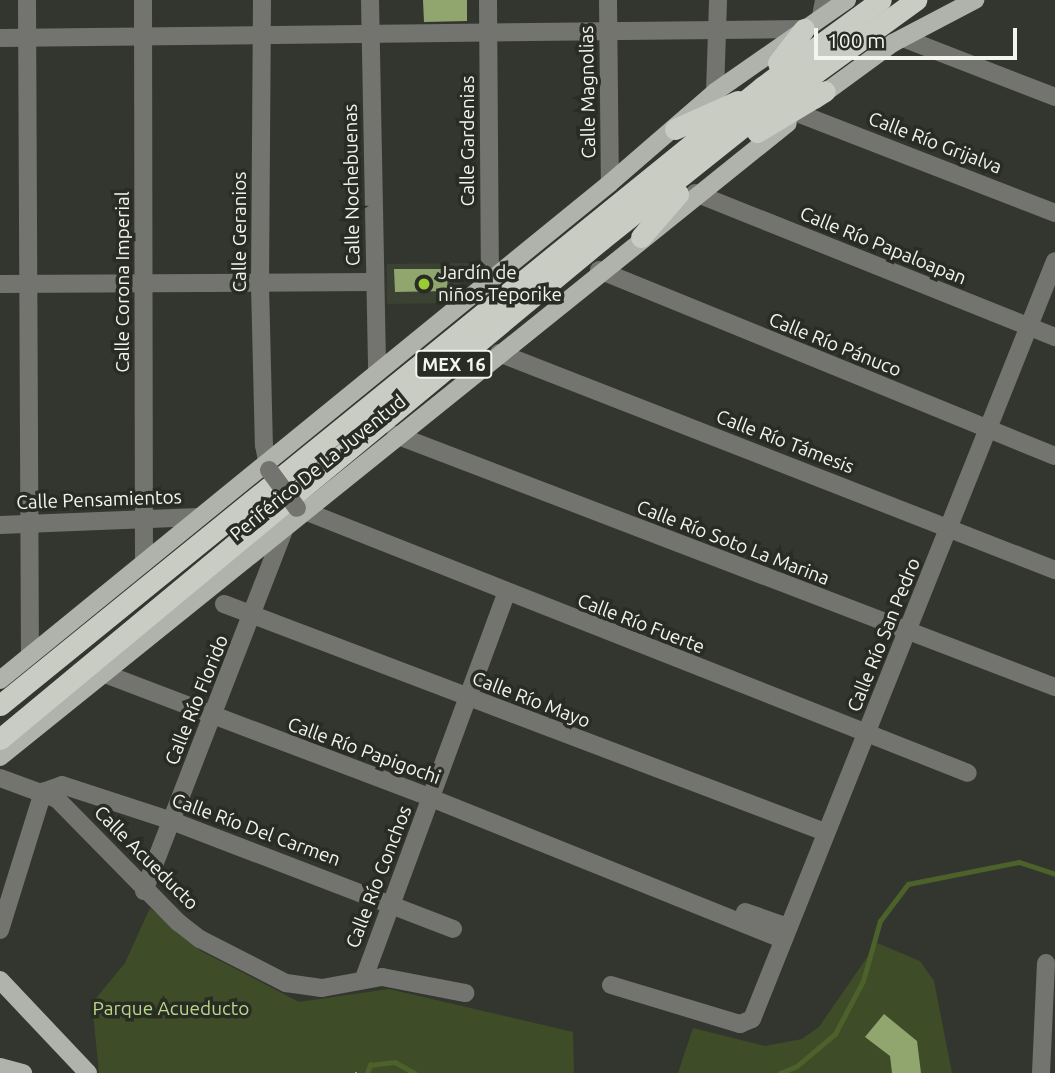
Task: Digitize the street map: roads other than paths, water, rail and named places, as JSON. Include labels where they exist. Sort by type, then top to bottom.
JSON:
[{"type":"highway","name":"Periférico De La Juventud","points":[[0,705],[755,93],[881,0]]},
{"type":"highway","name":"Periférico De La Juventud","points":[[0,739],[704,160],[842,51],[916,0]]},
{"type":"highway","points":[[674,129],[755,93],[817,15]]},
{"type":"highway","points":[[640,237],[704,160],[747,139],[825,91]]},
{"type":"main road","name":"Periférico De La Juventud","points":[[0,680],[199,517],[267,467],[377,370],[610,183],[715,92],[817,15],[847,0]]},
{"type":"main road","name":"Periférico De La Juventud","points":[[0,757],[294,514],[499,353],[695,193],[800,114],[825,91],[903,38],[975,0]]},
{"type":"main road","points":[[0,979],[88,1073]]},
{"type":"main road","points":[[0,1068],[23,1073]]},
{"type":"street","points":[[27,0],[30,655]]},
{"type":"street","name":"Calle Corona Imperial","points":[[143,0],[144,563]]},
{"type":"street","name":"Calle Geranios","points":[[262,0],[260,285],[267,467]]},
{"type":"street","name":"Calle Nochebuenas","points":[[370,0],[377,370]]},
{"type":"street","name":"Calle Gardenias","points":[[488,0],[490,281]]},
{"type":"street","name":"Calle Magnolias","points":[[608,0],[610,183]]},
{"type":"street","points":[[715,92],[718,0]]},
{"type":"street","points":[[0,38],[718,33],[817,15]]},
{"type":"street","points":[[903,38],[1055,97]]},
{"type":"street","name":"Calle Río Grijalva","points":[[800,114],[1055,213]]},
{"type":"street","name":"Calle Río Papaloapan","points":[[695,193],[1055,337]]},
{"type":"street","name":"Calle Río San Pedro","points":[[611,985],[740,1024],[748,1022],[868,734],[1055,261]]},
{"type":"street","name":"Calle Río Pánuco","points":[[599,270],[1055,456]]},
{"type":"street","points":[[0,284],[143,286],[374,282]]},
{"type":"street","name":"Calle Río Támesis","points":[[499,353],[1055,570]]},
{"type":"street","name":"Calle Río Soto La Marina","points":[[396,435],[907,634],[1055,688]]},
{"type":"street","points":[[267,467],[294,514]]},
{"type":"street","name":"Calle Río Fuerte","points":[[294,514],[968,773]]},
{"type":"street","name":"Calle Río Florido","points":[[144,891],[294,514]]},
{"type":"street","name":"Calle Pensamientos","points":[[0,525],[199,517]]},
{"type":"street","name":"Calle Río Conchos","points":[[364,978],[506,594]]},
{"type":"street","name":"Calle Río Mayo","points":[[224,604],[825,832]]},
{"type":"street","name":"Calle Río Papigochi","points":[[100,672],[211,717],[431,798],[612,869],[639,884],[786,933]]},
{"type":"street","name":"Calle Acueducto","points":[[0,778],[43,792],[65,805],[144,891],[200,939],[286,983],[322,988],[364,978],[402,979],[465,993]]},
{"type":"street","name":"Calle Río Del Carmen","points":[[43,792],[53,786],[76,788],[172,821],[453,929]]},
{"type":"street","points":[[0,930],[43,792]]},
{"type":"street","points":[[1041,1073],[1045,963]]},
{"type":"waterway","points":[[780,1073],[797,1066],[835,1034],[863,981],[880,921],[908,884],[1019,862],[1055,874]]},
{"type":"waterway","points":[[367,1073],[370,1065],[395,1062],[415,1073]]},
{"type":"place","name":"Jardín de niños Teporike","points":[[424,284]]},
{"type":"park label","name":"Parque Acueducto","points":[[171,1009]]}]
